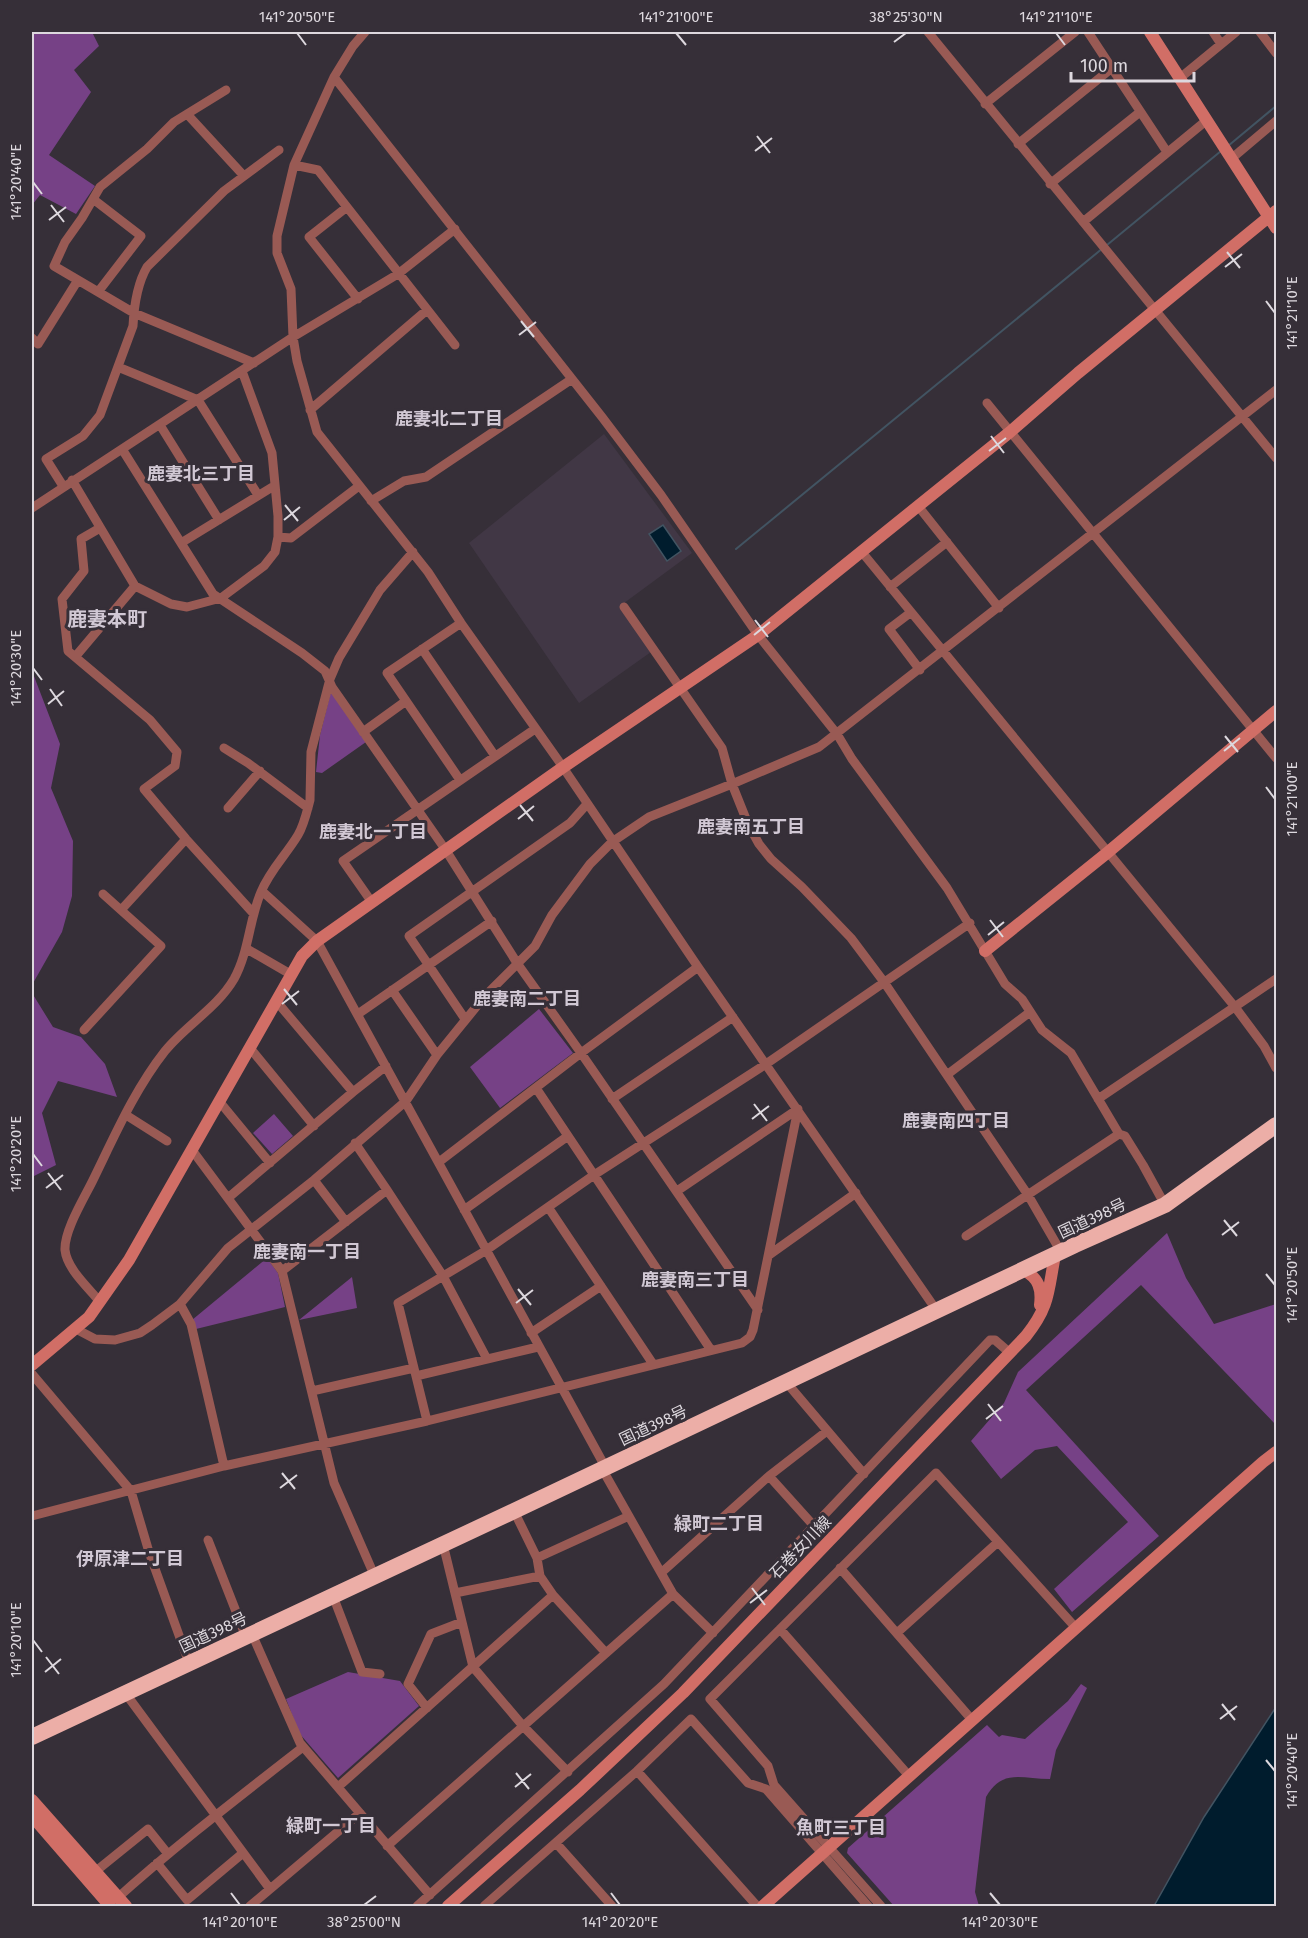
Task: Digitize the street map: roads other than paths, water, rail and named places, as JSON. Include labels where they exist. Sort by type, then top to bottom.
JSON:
[{"type":"highway","name":"国道398号","points":[[32,1737],[1165,1205],[1276,1125]]},
{"type":"street","points":[[365,32],[353,46],[334,77],[294,165],[277,236],[277,253],[291,288],[293,337],[317,432],[428,572],[937,1311]]},
{"type":"street","points":[[928,32],[1276,458]]},
{"type":"street","points":[[985,104],[1075,32]]},
{"type":"street","points":[[1088,32],[1167,152]]},
{"type":"street","points":[[1150,32],[1227,152],[1273,214],[1276,228]]},
{"type":"street","points":[[1213,32],[1221,44]]},
{"type":"street","points":[[1180,78],[1236,32]]},
{"type":"street","points":[[1260,32],[1276,52]]},
{"type":"street","points":[[1018,144],[1112,68]]},
{"type":"street","points":[[334,77],[661,495],[758,635],[837,734],[852,759],[947,888],[1005,984],[1022,999],[1042,1030],[1071,1053],[1119,1134],[1125,1136],[1132,1146],[1165,1205]]},
{"type":"street","points":[[226,90],[174,122],[147,149],[100,187],[65,242],[54,266],[134,313],[254,363]]},
{"type":"street","points":[[1050,183],[1140,112]]},
{"type":"street","points":[[187,114],[244,176]]},
{"type":"street","points":[[1083,222],[1207,120]]},
{"type":"street","points":[[1227,152],[1276,122]]},
{"type":"street","points":[[242,371],[272,453],[278,516],[275,552],[264,566],[221,598],[187,607],[171,604],[135,586],[100,528],[68,483],[46,459],[82,436],[100,415],[133,326],[143,275],[147,267],[224,191],[279,150]]},
{"type":"street","points":[[294,165],[318,170],[455,345]]},
{"type":"street","points":[[93,199],[141,236],[98,292]]},
{"type":"street","points":[[347,207],[309,237],[358,299]]},
{"type":"street","points":[[32,1365],[89,1317],[129,1260],[302,956],[316,941],[562,768],[758,635],[1010,432],[1273,214]]},
{"type":"street","points":[[32,508],[293,337],[398,274],[455,230]]},
{"type":"street","points":[[32,339],[38,344],[78,280]]},
{"type":"street","points":[[310,410],[427,310]]},
{"type":"street","points":[[118,367],[198,400],[258,495]]},
{"type":"street","points":[[371,501],[404,482],[426,477],[572,379]]},
{"type":"street","points":[[76,1329],[95,1339],[115,1340],[132,1336],[152,1325],[180,1304],[228,1248],[314,1180],[406,1101],[465,1019],[535,946],[552,915],[590,864],[612,842],[649,817],[814,750],[920,670],[1276,390]]},
{"type":"street","points":[[987,403],[1276,758]]},
{"type":"street","points":[[160,425],[219,520]]},
{"type":"street","points":[[122,449],[213,594],[302,653],[325,671],[332,687],[445,849],[517,963],[758,1310]]},
{"type":"street","points":[[181,543],[274,486]]},
{"type":"street","points":[[278,537],[291,538],[359,486]]},
{"type":"street","points":[[918,506],[999,608]]},
{"type":"street","points":[[100,528],[81,539],[84,571],[62,599],[68,651],[150,720],[177,752],[175,766],[144,789],[253,913]]},
{"type":"street","points":[[890,587],[947,542]]},
{"type":"street","points":[[100,1302],[68,1263],[65,1240],[138,1091],[166,1050],[223,995],[234,978],[247,949],[253,913],[262,891],[270,873],[299,834],[308,808],[311,752],[330,679],[339,658],[380,590],[413,552]]},
{"type":"street","points":[[861,552],[1235,1007],[1264,1046],[1276,1068]]},
{"type":"street","points":[[75,657],[135,586]]},
{"type":"street","points":[[624,608],[722,748],[732,784],[759,844],[771,859],[802,887],[851,938],[884,982],[1028,1195],[1058,1254]]},
{"type":"street","points":[[910,613],[889,629],[920,670]]},
{"type":"street","points":[[460,780],[387,673],[461,623]]},
{"type":"street","points":[[422,649],[495,756]]},
{"type":"street","points":[[363,732],[406,701]]},
{"type":"street","points":[[985,951],[1107,853],[1276,711]]},
{"type":"street","points":[[371,901],[344,861],[535,729]]},
{"type":"street","points":[[224,748],[260,771],[308,808]]},
{"type":"street","points":[[228,808],[260,771]]},
{"type":"street","points":[[465,1019],[409,936],[570,823],[587,804]]},
{"type":"street","points":[[121,910],[186,839]]},
{"type":"street","points":[[262,891],[316,941],[406,1101],[661,1573],[674,1594],[713,1633]]},
{"type":"street","points":[[84,1030],[161,946],[103,894]]},
{"type":"street","points":[[358,1014],[492,921]]},
{"type":"street","points":[[427,1421],[398,1303],[485,1251],[594,1175],[766,1064],[970,923]]},
{"type":"street","points":[[247,949],[292,975]]},
{"type":"street","points":[[439,1162],[698,967]]},
{"type":"street","points":[[1098,1099],[1276,979]]},
{"type":"street","points":[[392,990],[437,1055]]},
{"type":"street","points":[[277,1002],[353,1092]]},
{"type":"street","points":[[948,1074],[1030,1012]]},
{"type":"street","points":[[612,1099],[733,1017]]},
{"type":"street","points":[[250,1048],[314,1126]]},
{"type":"street","points":[[228,1198],[386,1066]]},
{"type":"street","points":[[536,1088],[711,1350]]},
{"type":"street","points":[[219,1101],[270,1163]]},
{"type":"street","points":[[677,1191],[798,1109]]},
{"type":"street","points":[[32,1516],[224,1466],[427,1421],[742,1343],[750,1337],[758,1310],[798,1109]]},
{"type":"street","points":[[126,1115],[167,1141]]},
{"type":"street","points":[[966,1236],[1119,1134]]},
{"type":"street","points":[[464,1210],[568,1136]]},
{"type":"street","points":[[355,1143],[443,1276],[487,1359]]},
{"type":"street","points":[[192,1150],[282,1271],[334,1483],[375,1577]]},
{"type":"street","points":[[314,1180],[346,1222]]},
{"type":"street","points":[[282,1271],[387,1190]]},
{"type":"street","points":[[769,1255],[856,1193]]},
{"type":"street","points":[[548,1207],[653,1364]]},
{"type":"street","name":"石巻女川線","points":[[448,1906],[580,1790],[683,1693],[1010,1353],[1034,1326],[1046,1305],[1058,1254]]},
{"type":"street","points":[[1023,1270],[1033,1277],[1042,1291],[1034,1326]]},
{"type":"street","points":[[531,1333],[601,1286]]},
{"type":"street","points":[[180,1304],[191,1324],[224,1466]]},
{"type":"street","points":[[417,1906],[664,1684],[990,1340],[995,1340],[1010,1353]]},
{"type":"street","points":[[312,1391],[487,1359],[538,1347]]},
{"type":"street","points":[[32,1374],[131,1491],[149,1551],[189,1663]]},
{"type":"street","points":[[786,1382],[864,1474]]},
{"type":"street","points":[[661,1573],[769,1476],[827,1431]]},
{"type":"street","points":[[763,1906],[1276,1452]]},
{"type":"street","points":[[868,1906],[774,1785],[768,1766],[710,1699],[936,1473],[1076,1628]]},
{"type":"street","points":[[769,1476],[814,1526]]},
{"type":"street","points":[[514,1511],[537,1558],[540,1576],[553,1595],[606,1653]]},
{"type":"street","points":[[537,1558],[629,1515]]},
{"type":"street","points":[[207,1540],[300,1743],[430,1895]]},
{"type":"street","points":[[898,1632],[998,1542]]},
{"type":"street","points":[[443,1544],[473,1666],[523,1726],[568,1772]]},
{"type":"street","points":[[840,1568],[973,1721]]},
{"type":"street","points":[[455,1593],[540,1576]]},
{"type":"street","points":[[387,1846],[674,1594]]},
{"type":"street","points":[[338,1787],[553,1595]]},
{"type":"street","points":[[333,1596],[362,1672],[380,1674]]},
{"type":"street","points":[[426,1708],[408,1684],[431,1634],[462,1622]]},
{"type":"street","points":[[780,1629],[910,1777]]},
{"type":"street","points":[[126,1694],[270,1889]]},
{"type":"street","points":[[484,1906],[691,1719],[748,1783],[766,1790],[881,1906]]},
{"type":"street","points":[[114,1905],[157,1863],[303,1747]]},
{"type":"street","points":[[637,1770],[757,1906]]},
{"type":"street","points":[[32,1800],[96,1871],[114,1905]]},
{"type":"street","points":[[250,1906],[360,1813]]},
{"type":"street","points":[[32,1816],[114,1905]]},
{"type":"street","points":[[96,1871],[148,1829],[168,1854]]},
{"type":"street","points":[[556,1843],[612,1906]]},
{"type":"street","points":[[157,1863],[187,1900],[243,1852]]},
{"type":"water","points":[[663,525],[681,551],[667,561],[649,534]]},
{"type":"water","points":[[1276,1707],[1276,1906],[1154,1906],[1204,1817]]},
{"type":"waterway","points":[[1228,146],[1276,106]]},
{"type":"waterway","points":[[1107,245],[1221,151]]},
{"type":"waterway","points":[[736,549],[1103,248]]},
{"type":"district","name":"鹿妻北二丁目","points":[[449,419]]},
{"type":"district","name":"鹿妻北三丁目","points":[[201,474]]},
{"type":"district","name":"鹿妻本町","points":[[107,619]]},
{"type":"district","name":"鹿妻南五丁目","points":[[751,827]]},
{"type":"district","name":"鹿妻北一丁目","points":[[373,832]]},
{"type":"district","name":"鹿妻南二丁目","points":[[527,999]]},
{"type":"district","name":"鹿妻南四丁目","points":[[956,1121]]},
{"type":"district","name":"鹿妻南一丁目","points":[[307,1252]]},
{"type":"district","name":"鹿妻南三丁目","points":[[695,1280]]},
{"type":"district","name":"緑町二丁目","points":[[719,1524]]},
{"type":"district","name":"伊原津二丁目","points":[[130,1559]]},
{"type":"district","name":"緑町一丁目","points":[[331,1826]]},
{"type":"district","name":"魚町三丁目","points":[[841,1828]]}]
